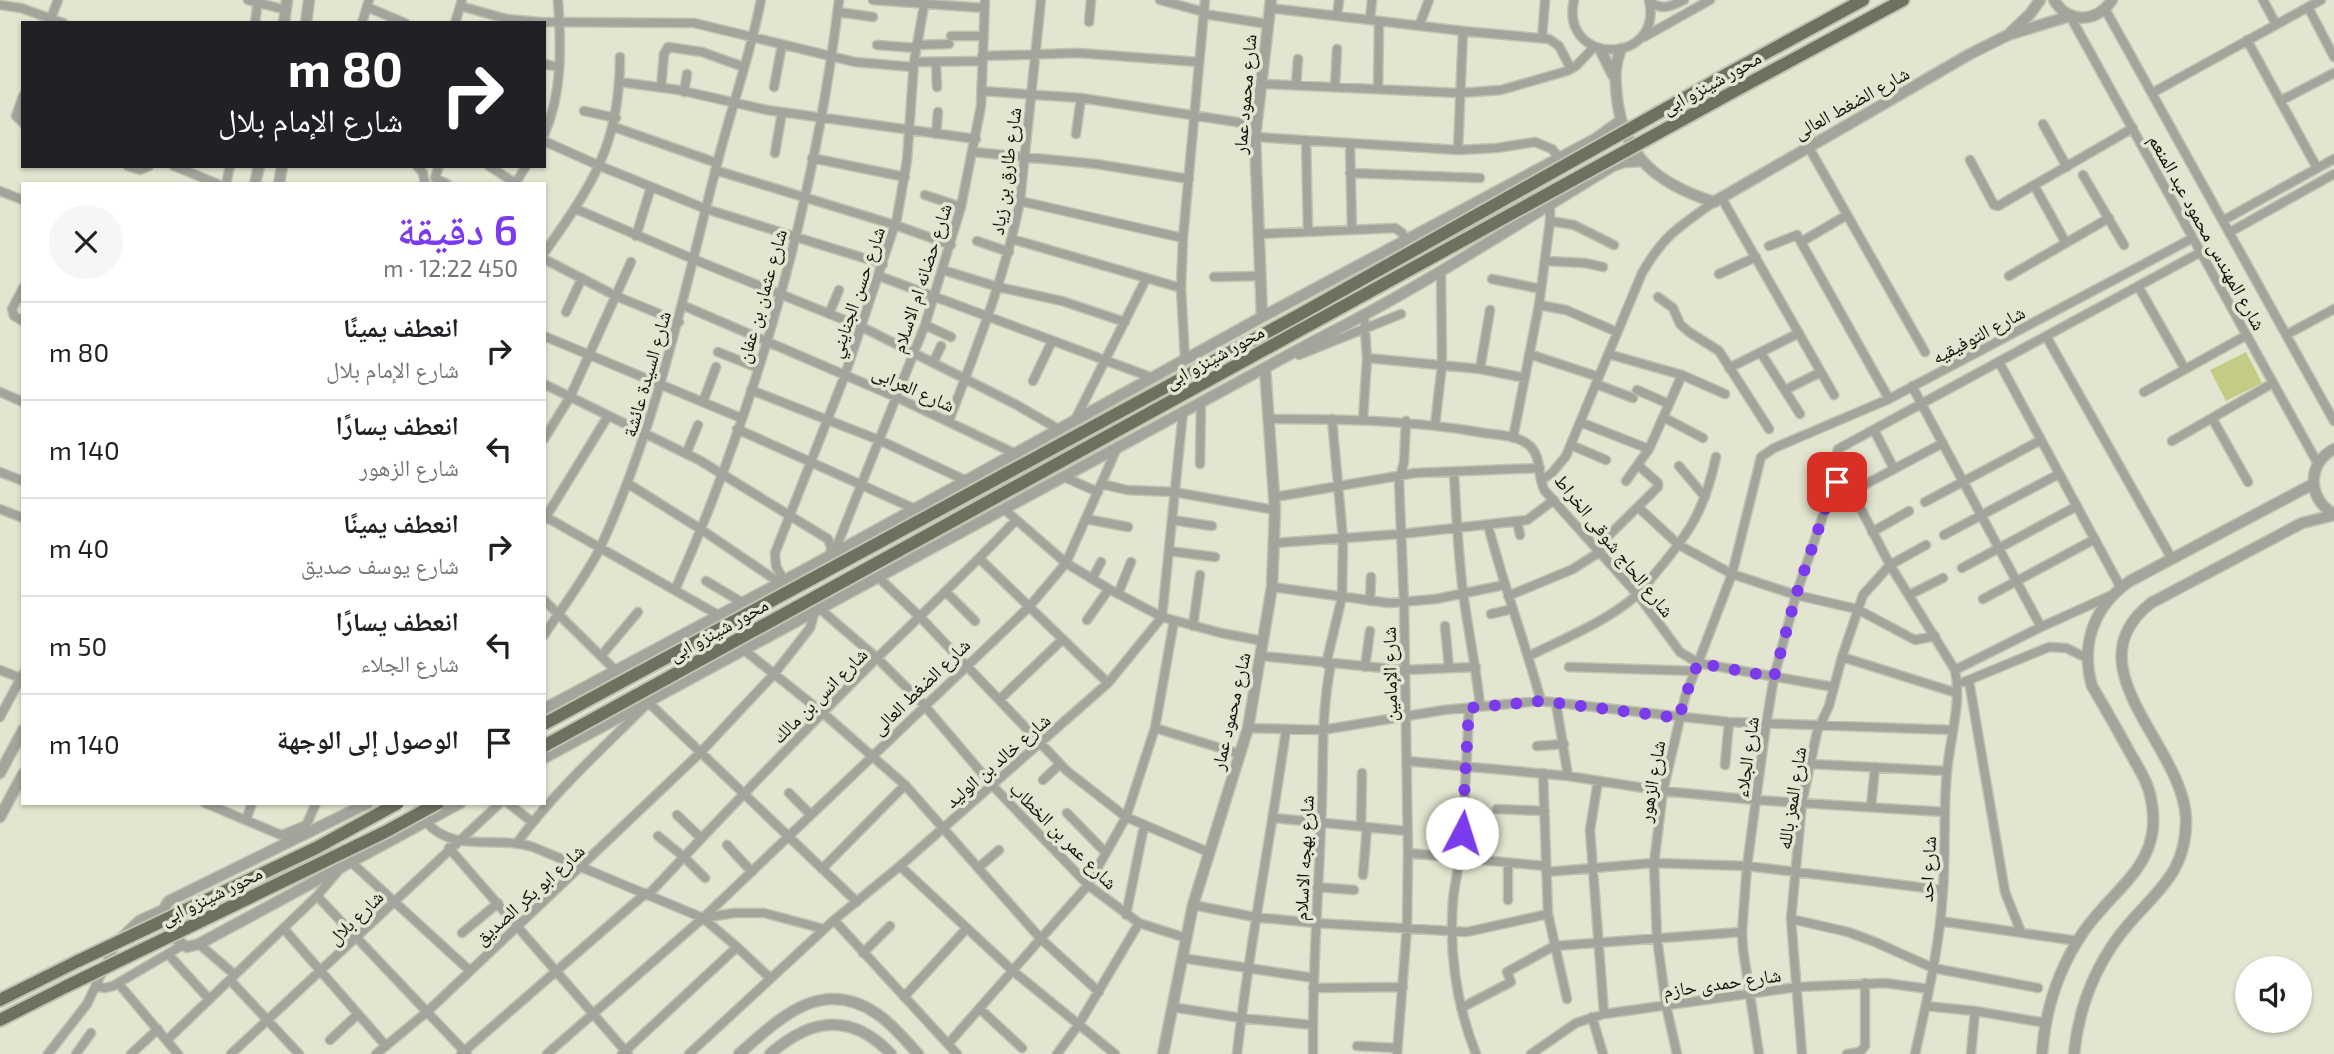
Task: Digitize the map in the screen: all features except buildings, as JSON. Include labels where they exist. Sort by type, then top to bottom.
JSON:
[{"type":"main road","name":"محور شينزو ابى","points":[[546,723],[1284,322],[1863,0]]},
{"type":"main road","name":"محور شينزو ابى","points":[[546,745],[1903,0]]},
{"type":"main road","name":"محور شينزو ابى","points":[[0,1000],[316,848],[394,805]]},
{"type":"main road","name":"محور شينزو ابى","points":[[0,1020],[385,832],[434,805]]},
{"type":"street","points":[[51,18],[58,0]]},
{"type":"street","points":[[248,0],[286,5]]},
{"type":"street","points":[[306,21],[309,0]]},
{"type":"street","points":[[546,129],[555,104],[559,67],[558,0]]},
{"type":"street","name":"شارع السيدة عائشة","points":[[546,632],[600,548],[646,435],[679,322],[716,166],[761,0]]},
{"type":"street","name":"شارع عثمان بن عفان","points":[[675,590],[702,530],[781,295],[833,58],[839,0]]},
{"type":"street","points":[[873,0],[984,4]]},
{"type":"street","name":"شارع طارق بن زياد","points":[[949,421],[998,286],[1012,239],[1020,201],[1041,0]]},
{"type":"street","points":[[1089,22],[1091,0]]},
{"type":"street","points":[[1160,0],[1203,13],[1268,24]]},
{"type":"street","points":[[1185,360],[1181,288],[1183,238],[1205,0]]},
{"type":"street","points":[[1336,16],[1339,0]]},
{"type":"street","points":[[1370,20],[1373,0]]},
{"type":"street","points":[[1419,26],[1429,0]]},
{"type":"street","points":[[1542,38],[1545,0]]},
{"type":"street","points":[[1574,0],[1572,15],[1576,28],[1583,39],[1597,48],[1615,79]]},
{"type":"street","points":[[1649,1],[1657,7],[1666,8],[1684,0]]},
{"type":"street","points":[[1262,83],[1459,93],[1501,90],[1558,75],[1571,69],[1597,48],[1620,49],[1694,4],[1710,0]]},
{"type":"street","name":"شارع الضغط العالى","points":[[2008,35],[2040,0]]},
{"type":"street","points":[[2053,0],[2070,16]]},
{"type":"street","points":[[2263,0],[2276,24]]},
{"type":"street","points":[[2152,93],[2321,0]]},
{"type":"street","points":[[1638,40],[1648,26],[1651,14],[1649,1]]},
{"type":"street","points":[[255,21],[258,2]]},
{"type":"street","points":[[363,21],[368,3],[401,21]]},
{"type":"street","points":[[456,21],[461,3],[507,19],[534,21]]},
{"type":"street","name":"شارع حسن الجنايني","points":[[782,582],[775,553],[845,375],[895,225],[905,177],[914,64],[924,3]]},
{"type":"street","name":"شارع حضانه ام الاسلام","points":[[832,554],[914,354],[951,244],[976,139],[982,91],[984,4]]},
{"type":"street","points":[[1270,4],[1380,22],[1542,38],[1555,41],[1571,69]]},
{"type":"street","name":"شارع محمود عمار","points":[[1262,317],[1255,137],[1270,4]]},
{"type":"street","name":"شارع الضغط العالى","points":[[1718,200],[1808,146],[2008,35],[2070,16],[2091,17],[2109,4]]},
{"type":"street","name":"شارع المهندس محمود عبد المنعم","points":[[2109,4],[2152,93],[2334,421]]},
{"type":"street","points":[[0,5],[21,8],[58,21]]},
{"type":"street","points":[[2308,7],[2334,57]]},
{"type":"street","points":[[838,12],[873,17]]},
{"type":"street","name":"شارع المهندس محمود عبد المنعم","points":[[2070,16],[2318,464]]},
{"type":"street","points":[[546,22],[679,22],[870,65],[914,64],[1037,53],[1118,54],[1199,62]]},
{"type":"street","points":[[1378,89],[1380,22]]},
{"type":"street","points":[[1458,150],[1463,31]]},
{"type":"street","points":[[877,45],[916,47],[983,36]]},
{"type":"street","points":[[2247,40],[2317,168]]},
{"type":"street","points":[[774,87],[782,45]]},
{"type":"street","points":[[662,87],[665,50],[668,47],[702,52],[744,67]]},
{"type":"street","points":[[1335,87],[1337,49]]},
{"type":"street","points":[[1620,49],[1615,79],[1620,121],[1626,138],[1643,161],[1671,184],[1718,200],[1756,257],[1834,395]]},
{"type":"street","points":[[546,250],[576,209],[600,166],[615,122],[620,57]]},
{"type":"street","points":[[1296,85],[1298,59]]},
{"type":"street","points":[[936,62],[937,88]]},
{"type":"street","points":[[546,64],[559,67]]},
{"type":"street","points":[[2280,101],[2334,73]]},
{"type":"street","points":[[684,92],[687,74]]},
{"type":"street","points":[[620,82],[662,87],[782,112],[976,139]]},
{"type":"street","points":[[982,91],[1080,98],[1256,125]]},
{"type":"street","points":[[1076,134],[1080,98]]},
{"type":"street","points":[[21,102],[16,116],[21,121]]},
{"type":"street","points":[[584,111],[716,166],[803,198],[951,244]]},
{"type":"street","points":[[775,153],[782,112]]},
{"type":"street","points":[[936,134],[938,112]]},
{"type":"street","points":[[546,708],[720,616],[1262,317],[1595,139],[1620,121]]},
{"type":"street","points":[[2043,124],[2067,167]]},
{"type":"street","points":[[1970,160],[1996,206],[2035,187],[2133,128]]},
{"type":"street","points":[[1255,137],[1458,150],[1535,142],[1552,149],[1576,188]]},
{"type":"street","points":[[1306,140],[1308,232]]},
{"type":"street","points":[[546,142],[706,209],[883,264]]},
{"type":"street","points":[[1350,143],[1352,230]]},
{"type":"street","points":[[1808,146],[1925,352]]},
{"type":"street","points":[[973,152],[1096,164],[1189,179]]},
{"type":"street","points":[[812,158],[905,177]]},
{"type":"street","points":[[2224,220],[2334,159]]},
{"type":"street","points":[[546,757],[1364,316],[1619,163],[1643,161]]},
{"type":"street","points":[[179,168],[213,182]]},
{"type":"street","points":[[438,168],[435,178],[443,182]]},
{"type":"street","points":[[492,168],[512,182]]},
{"type":"street","points":[[1350,173],[1480,178]]},
{"type":"street","points":[[2230,232],[2334,174]]},
{"type":"street","points":[[2083,176],[2124,245]]},
{"type":"street","points":[[636,236],[651,187]]},
{"type":"street","points":[[2035,187],[2066,243]]},
{"type":"street","points":[[0,191],[21,199]]},
{"type":"street","points":[[2270,194],[2276,206]]},
{"type":"street","points":[[925,195],[961,207]]},
{"type":"street","points":[[1541,480],[1560,466],[1571,445],[1642,273],[1659,246],[1673,230],[1718,200]]},
{"type":"street","points":[[1020,201],[1183,238]]},
{"type":"street","points":[[1269,419],[1406,421],[1513,438],[1539,304],[1550,206]]},
{"type":"street","points":[[576,209],[862,327],[1015,404],[1060,430]]},
{"type":"street","points":[[1801,242],[1847,215]]},
{"type":"street","points":[[2009,276],[2109,218]]},
{"type":"street","points":[[1550,221],[1574,225],[1614,245]]},
{"type":"street","points":[[1258,234],[1395,228],[1402,233],[1405,241]]},
{"type":"street","points":[[1769,246],[1794,234],[1801,242],[1889,398]]},
{"type":"street","name":"شارع التوفيقيه","points":[[1774,448],[1889,398],[2193,238]]},
{"type":"street","points":[[1012,239],[1181,288]]},
{"type":"street","points":[[977,241],[1009,251]]},
{"type":"street","name":"شارع التوفيقيه","points":[[1842,474],[1835,459],[1838,449],[2201,252]]},
{"type":"street","points":[[1719,274],[1756,257]]},
{"type":"street","points":[[546,260],[616,296],[679,322]]},
{"type":"street","points":[[1545,261],[1585,262],[1603,267]]},
{"type":"street","points":[[546,436],[570,397],[631,262]]},
{"type":"street","points":[[943,270],[1062,302],[1125,323]]},
{"type":"street","points":[[1435,425],[1442,365],[1441,272]]},
{"type":"street","points":[[879,276],[1153,378]]},
{"type":"street","points":[[1214,277],[1260,276]]},
{"type":"street","points":[[566,312],[582,278]]},
{"type":"street","points":[[1074,422],[1146,279]]},
{"type":"street","points":[[1492,279],[1541,289]]},
{"type":"street","points":[[2138,286],[2185,369]]},
{"type":"street","points":[[829,314],[839,290]]},
{"type":"street","points":[[21,292],[12,309],[14,316],[21,320]]},
{"type":"street","points":[[1658,298],[1673,307],[1680,324],[1689,332],[1716,347],[1769,429]]},
{"type":"street","points":[[1539,304],[1566,310],[1617,332]]},
{"type":"street","name":"شارع العرابى","points":[[682,306],[896,397],[1016,454]]},
{"type":"street","points":[[2286,335],[2334,309]]},
{"type":"street","points":[[1479,369],[1490,310]]},
{"type":"street","points":[[1299,355],[1401,314]]},
{"type":"street","points":[[1363,420],[1367,358],[1364,316]]},
{"type":"street","points":[[925,325],[951,337]]},
{"type":"street","points":[[1730,368],[1799,333]]},
{"type":"street","points":[[2144,392],[2247,335]]},
{"type":"street","points":[[2046,336],[2172,559]]},
{"type":"street","points":[[546,337],[741,418]]},
{"type":"street","points":[[1033,382],[1052,341]]},
{"type":"street","points":[[933,363],[941,346]]},
{"type":"street","points":[[718,352],[758,368]]},
{"type":"street","points":[[1761,353],[1800,414]]},
{"type":"street","points":[[1529,354],[1669,404]]},
{"type":"street","points":[[1608,354],[1682,375],[1725,394]]},
{"type":"street","points":[[1367,358],[1479,369],[1525,378]]},
{"type":"street","points":[[1998,362],[2121,588]]},
{"type":"street","points":[[703,402],[716,367]]},
{"type":"street","name":"شارع محمود عمار","points":[[1163,1054],[1193,905],[1248,727],[1264,641],[1275,542],[1275,497],[1265,368]]},
{"type":"street","points":[[1785,390],[1821,372]]},
{"type":"street","points":[[1626,481],[1649,449],[1682,375]]},
{"type":"street","points":[[2172,442],[2273,383]]},
{"type":"street","points":[[546,385],[722,473],[828,539],[832,554]]},
{"type":"street","points":[[1912,386],[2041,627]]},
{"type":"street","points":[[751,390],[879,440],[967,481]]},
{"type":"street","points":[[0,392],[21,401]]},
{"type":"street","points":[[1200,464],[1201,402]]},
{"type":"street","points":[[1162,617],[1183,412]]},
{"type":"street","points":[[546,517],[608,416]]},
{"type":"street","points":[[1663,417],[1703,438]]},
{"type":"street","points":[[2212,418],[2248,482]]},
{"type":"street","name":"شارع بهجه الاسلام","points":[[1313,1054],[1322,730],[1328,664],[1342,597],[1343,539],[1332,419]]},
{"type":"street","name":"شارع الإمامين","points":[[1397,1051],[1407,927],[1407,761],[1399,475],[1404,467],[1406,421]]},
{"type":"street","points":[[1580,422],[1649,449]]},
{"type":"street","points":[[686,454],[698,425]]},
{"type":"street","points":[[737,429],[915,509]]},
{"type":"street","points":[[1874,429],[1894,469]]},
{"type":"street","name":"شارع الحاج شوقى الخراط","points":[[1513,438],[1532,448],[1545,491],[1599,549],[1638,595],[1680,652],[1696,667]]},
{"type":"street","points":[[1925,502],[2041,440]]},
{"type":"street","points":[[1851,492],[1942,443]]},
{"type":"street","points":[[1571,445],[1606,460]]},
{"type":"street","name":"شارع الضغط العالى","points":[[547,1054],[703,918],[1029,607],[1066,563],[1117,448]]},
{"type":"street","name":"شارع الزهور","points":[[1677,1054],[1666,1005],[1657,938],[1654,863],[1663,791],[1679,718],[1732,574],[1757,468],[1761,457],[1774,448]]},
{"type":"street","points":[[2334,449],[2323,456],[2318,464],[2313,484],[2318,499],[2334,514]]},
{"type":"street","points":[[1529,656],[1591,625],[1638,595],[1696,521],[1716,457]]},
{"type":"street","points":[[1508,596],[1573,569],[1599,549],[1659,486],[1638,465]]},
{"type":"street","points":[[1679,466],[1705,497]]},
{"type":"street","points":[[1275,497],[1399,475],[1540,468]]},
{"type":"street","points":[[0,472],[21,480]]},
{"type":"street","points":[[1454,472],[1456,528],[1480,705]]},
{"type":"street","points":[[1842,474],[1890,565],[1955,670],[2112,595],[2172,559],[2313,484]]},
{"type":"street","name":"شارع الجلاء","points":[[1759,1054],[1742,932],[1747,866],[1766,724],[1774,677],[1796,595],[1830,495],[1842,474]]},
{"type":"street","points":[[1944,535],[2059,474]]},
{"type":"street","points":[[1064,477],[1100,488],[1174,492],[1275,510]]},
{"type":"street","points":[[627,483],[782,582]]},
{"type":"street","points":[[1275,542],[1401,534],[1517,521],[1531,518],[1554,500]]},
{"type":"street","points":[[1962,568],[2077,506]]},
{"type":"street","points":[[1637,507],[1679,545],[1732,574],[1796,595],[1857,609],[1915,640],[1935,636]]},
{"type":"street","points":[[0,509],[21,517]]},
{"type":"street","points":[[1003,509],[1066,563],[1113,592],[1162,617],[1264,641]]},
{"type":"street","points":[[1872,532],[1909,511]]},
{"type":"street","points":[[2074,1054],[2080,1020],[2099,968],[2129,922],[2170,879],[2180,857],[2185,834],[2185,811],[2180,788],[2123,677],[2121,649],[2127,631],[2137,615],[2151,603],[2302,523],[2334,514]]},
{"type":"street","points":[[1086,519],[1128,527]]},
{"type":"street","points":[[546,520],[720,616]]},
{"type":"street","points":[[1172,520],[1212,526]]},
{"type":"street","name":"شارع انس بن مالك","points":[[464,1053],[647,893],[1015,521]]},
{"type":"street","points":[[1517,521],[1520,535]]},
{"type":"street","points":[[1488,525],[1541,701]]},
{"type":"street","points":[[868,535],[864,544],[868,559],[880,568],[894,568]]},
{"type":"street","points":[[1983,599],[2095,539]]},
{"type":"street","name":"شارع المعز بالله","points":[[1802,1054],[1791,919],[1802,803],[1810,764],[1863,594],[1890,565],[1926,545]]},
{"type":"street","points":[[1169,551],[1215,557]]},
{"type":"street","points":[[980,559],[1108,682]]},
{"type":"street","points":[[1092,579],[1101,562]]},
{"type":"street","points":[[1087,621],[1113,592],[1131,562]]},
{"type":"street","points":[[815,564],[829,566],[839,576],[840,592],[835,601]]},
{"type":"street","points":[[1193,626],[1200,575]]},
{"type":"street","points":[[878,577],[920,617],[1060,764],[1126,817],[1208,852]]},
{"type":"street","points":[[1370,601],[1371,577]]},
{"type":"street","points":[[1909,595],[1942,578]]},
{"type":"street","points":[[706,580],[743,603]]},
{"type":"street","points":[[1272,587],[1370,601],[1404,603],[1464,595],[1504,585]]},
{"type":"street","points":[[946,592],[975,621]]},
{"type":"street","points":[[2042,1054],[2046,1023],[2056,984],[2078,940],[2095,916],[2137,872],[2150,844],[2153,829],[2147,783],[2092,686],[2087,658],[2094,622],[2112,595]]},
{"type":"street","points":[[546,602],[616,671]]},
{"type":"street","points":[[1491,614],[1512,609]]},
{"type":"street","name":"شارع عمر بن الخطاب","points":[[817,610],[877,658],[924,705],[992,785],[1088,885],[1139,923],[1186,938]]},
{"type":"street","name":"شارع ابو بكر الصديق","points":[[376,1054],[428,1011],[701,753],[774,674],[810,628],[817,610]]},
{"type":"street","points":[[601,656],[638,612]]},
{"type":"street","name":"شارع خالد بن الوليد","points":[[690,1054],[834,920],[900,866],[1108,682],[1162,617]]},
{"type":"street","points":[[948,1044],[1088,885],[1126,817],[1155,728],[1174,621]]},
{"type":"street","points":[[1445,626],[1449,668]]},
{"type":"street","points":[[1365,667],[1370,631]]},
{"type":"street","points":[[999,700],[1063,639]]},
{"type":"street","points":[[1842,657],[1957,688],[2049,647],[2066,648],[2087,658]]},
{"type":"street","points":[[744,650],[823,713],[905,785],[1041,939],[1099,992]]},
{"type":"street","points":[[1261,656],[1404,670],[1476,667]]},
{"type":"street","points":[[1569,667],[1696,667],[1833,687]]},
{"type":"street","points":[[0,670],[21,677]]},
{"type":"street","name":"شارع احد","points":[[1915,1054],[1940,921],[1947,771],[1957,688],[1955,670]]},
{"type":"street","points":[[0,717],[21,679]]},
{"type":"street","points":[[1969,681],[2005,892],[2021,932]]},
{"type":"street","points":[[1248,727],[1322,730],[1480,705],[1541,701],[1729,722],[1952,730]]},
{"type":"street","points":[[648,702],[857,902]]},
{"type":"street","points":[[517,843],[566,784],[648,702]]},
{"type":"street","points":[[1556,704],[1568,776]]},
{"type":"street","points":[[1469,708],[1460,858],[1453,901],[1452,931],[1457,991],[1476,1054]]},
{"type":"street","points":[[1725,765],[1729,722]]},
{"type":"street","points":[[1155,728],[1240,754]]},
{"type":"street","points":[[1237,1054],[1247,968],[1286,729]]},
{"type":"street","points":[[0,773],[21,734]]},
{"type":"street","points":[[1537,746],[1563,744]]},
{"type":"street","points":[[1407,761],[1568,776],[1663,791],[1756,800],[1945,812]]},
{"type":"street","points":[[1043,780],[1060,764]]},
{"type":"street","points":[[1810,764],[1947,771]]},
{"type":"street","points":[[1871,807],[1875,767]]},
{"type":"street","points":[[1362,773],[1363,875]]},
{"type":"street","points":[[1543,774],[1548,914],[1567,999]]},
{"type":"street","points":[[0,817],[21,778]]},
{"type":"street","points":[[1598,781],[1590,830],[1604,1014]]},
{"type":"street","points":[[822,869],[905,785]]},
{"type":"street","points":[[789,793],[811,815]]},
{"type":"street","points":[[210,805],[282,835],[300,834]]},
{"type":"street","points":[[246,820],[251,805]]},
{"type":"street","points":[[300,834],[315,805]]},
{"type":"street","points":[[48,1054],[83,1010],[123,933],[139,920],[163,909],[169,901],[300,834],[364,805]]},
{"type":"street","points":[[163,909],[177,940],[192,947],[456,805]]},
{"type":"street","name":"شارع بلال","points":[[231,1054],[498,805]]},
{"type":"street","points":[[511,805],[532,822]]},
{"type":"street","points":[[1497,809],[1545,811]]},
{"type":"street","points":[[1067,813],[1106,853]]},
{"type":"street","points":[[677,815],[701,838]]},
{"type":"street","points":[[1273,818],[1407,831]]},
{"type":"street","points":[[425,822],[436,832],[457,841],[517,843],[583,867],[703,918],[770,978]]},
{"type":"street","points":[[1126,915],[1144,826]]},
{"type":"street","points":[[282,835],[300,834]]},
{"type":"street","points":[[658,836],[705,878]]},
{"type":"street","points":[[727,845],[752,872]]},
{"type":"street","points":[[449,848],[625,1053],[737,947]]},
{"type":"street","points":[[978,868],[999,850]]},
{"type":"street","points":[[1408,853],[1546,869],[1654,863],[1747,866],[1943,890]]},
{"type":"street","points":[[351,862],[469,970]]},
{"type":"street","points":[[1508,863],[1508,900]]},
{"type":"street","points":[[900,866],[1013,971],[1115,1054]]},
{"type":"street","points":[[167,1040],[284,929],[340,868]]},
{"type":"street","points":[[1317,887],[1354,890]]},
{"type":"street","points":[[317,896],[428,1011],[464,1053]]},
{"type":"street","points":[[462,933],[498,903]]},
{"type":"street","points":[[1193,905],[1255,918],[1452,931],[1476,930],[1548,914]]},
{"type":"street","points":[[703,918],[734,913],[764,913],[824,929]]},
{"type":"street","points":[[1791,919],[1848,932],[1933,968],[2038,988]]},
{"type":"street","points":[[834,920],[957,1054]]},
{"type":"street","points":[[1940,921],[2078,940]]},
{"type":"street","points":[[1057,1054],[1079,1024],[1139,923]]},
{"type":"street","points":[[863,953],[890,926]]},
{"type":"street","points":[[904,997],[967,928]]},
{"type":"street","points":[[284,929],[386,1046]]},
{"type":"street","points":[[1461,1008],[1511,982],[1507,972],[1554,946],[1742,932]]},
{"type":"street","points":[[200,944],[233,977],[299,1054]]},
{"type":"street","points":[[96,986],[109,988],[118,984],[183,945]]},
{"type":"street","points":[[168,954],[209,999]]},
{"type":"street","points":[[1182,958],[1247,968],[1313,983],[1403,987]]},
{"type":"street","points":[[1847,1054],[1862,1053],[1866,1046],[1865,983]]},
{"type":"street","name":"شارع حمدى حازم","points":[[1531,1054],[1576,1023],[1604,1014],[1797,987],[1885,983],[1929,989]]},
{"type":"street","points":[[118,984],[178,1054]]},
{"type":"street","points":[[739,1054],[792,1010],[813,1002],[835,1000],[858,1004],[878,1015],[918,1054]]},
{"type":"street","points":[[1926,1006],[2046,1023]]},
{"type":"street","points":[[1172,1007],[1241,1018],[1312,1024]]},
{"type":"street","points":[[979,1009],[1022,1048]]},
{"type":"street","points":[[1971,1054],[1975,1011]]},
{"type":"street","points":[[330,1040],[358,1014]]},
{"type":"street","points":[[1592,1017],[1604,1054]]},
{"type":"street","points":[[771,1054],[787,1039],[805,1030],[835,1025],[865,1033],[891,1054]]},
{"type":"street","points":[[131,1054],[158,1029]]},
{"type":"street","points":[[76,1054],[91,1033]]},
{"type":"street","points":[[1357,1046],[1397,1051]]},
{"type":"green space","points":[[2246,352],[2262,383],[2226,401],[2210,370]]},
{"type":"route","points":[[1462,833],[1469,708],[1541,701],[1679,718],[1698,663],[1774,677],[1796,595],[1830,495],[1837,482]]}]
